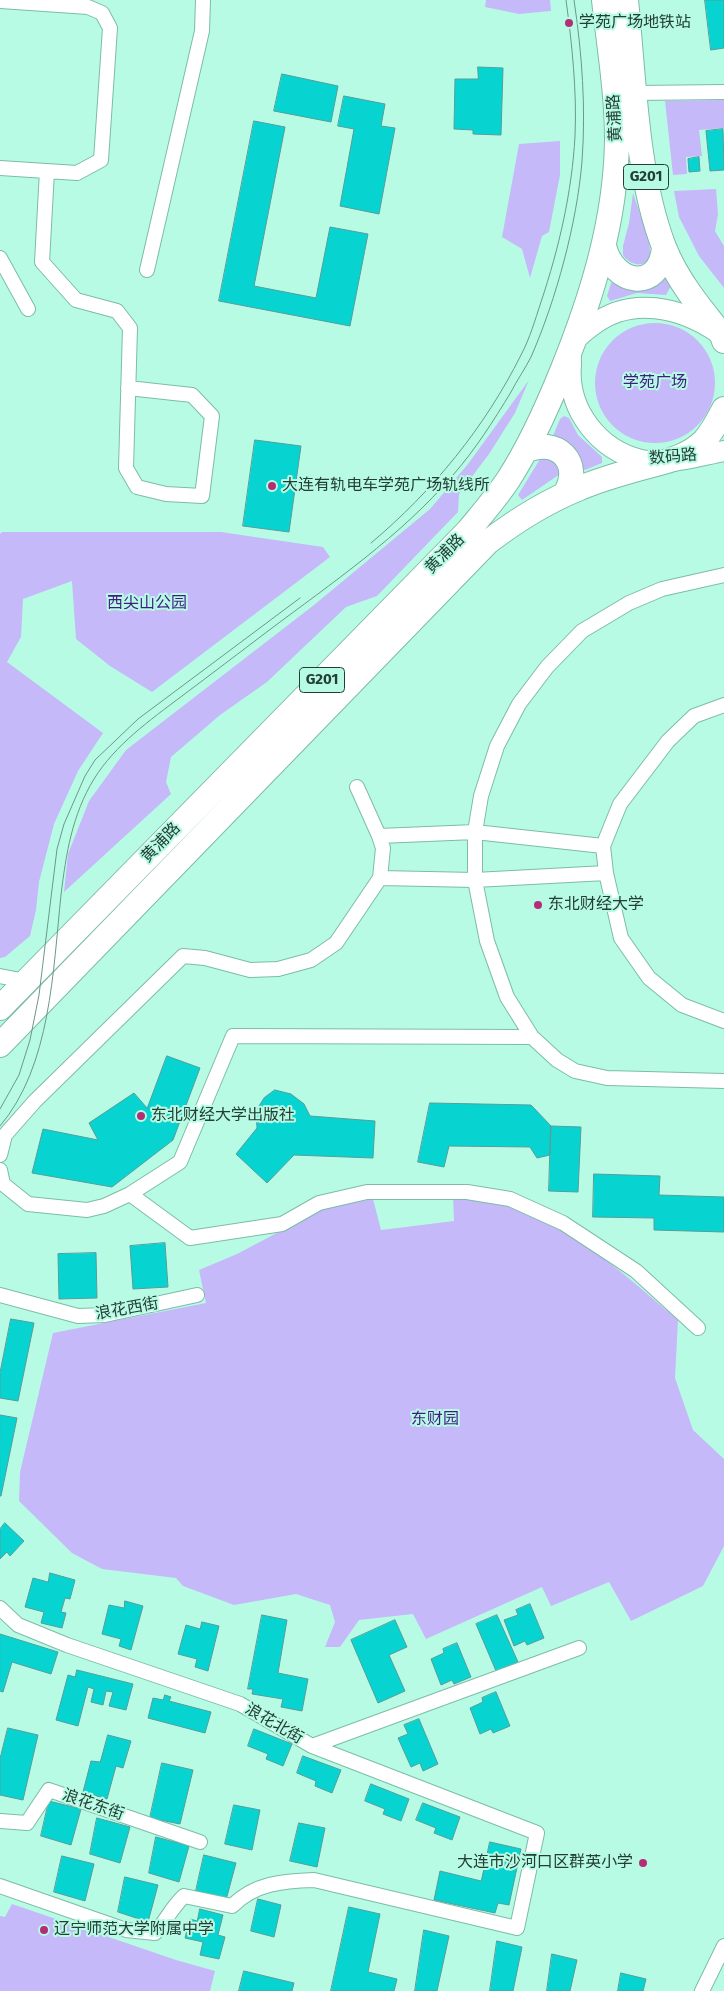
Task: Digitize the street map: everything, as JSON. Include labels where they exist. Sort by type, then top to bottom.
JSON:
[{"type":"highway","name":"黄浦路","points":[[26,981],[468,531],[508,480],[525,451],[555,389],[594,284],[604,246],[614,183],[617,139],[615,101],[604,0]]},
{"type":"highway","name":"黄浦路","points":[[626,0],[644,167],[653,211],[664,248],[681,280],[723,338]]},
{"type":"highway","points":[[604,246],[606,257],[611,266],[636,279],[646,278],[654,273],[660,266],[664,248]]},
{"type":"highway","name":"黄浦路","points":[[0,1045],[468,562],[517,520],[548,502],[614,476],[672,460],[688,453],[703,441],[716,425],[724,409]]},
{"type":"highway","points":[[525,451],[535,446],[545,446],[564,455],[570,462],[572,471],[572,479],[565,494]]},
{"type":"highway","name":"G201","points":[[0,1008],[26,981]]},
{"type":"main road","points":[[572,346],[586,330],[603,318],[623,310],[645,307],[666,309],[684,314],[704,323],[723,338]]},
{"type":"main road","name":"数码路","points":[[572,346],[570,372],[573,394],[581,414],[591,430],[606,444],[623,454],[642,460],[672,460],[724,451]]},
{"type":"street","points":[[147,270],[202,30],[203,0]]},
{"type":"street","points":[[0,2],[88,7],[102,13],[110,28],[101,160],[77,173],[0,168]]},
{"type":"street","points":[[636,93],[724,92]]},
{"type":"street","points":[[47,171],[42,262],[76,300],[118,311],[130,328],[128,388],[126,468],[137,487],[166,494],[202,496],[212,416],[192,395],[128,388]]},
{"type":"street","points":[[0,258],[28,310]]},
{"type":"street","points":[[724,575],[662,589],[629,603],[582,631],[547,667],[519,704],[498,746],[481,796],[475,832],[475,880],[487,941],[507,997],[532,1037],[557,1060],[575,1071],[590,1075],[606,1078],[724,1081]]},
{"type":"street","points":[[724,705],[694,716],[668,741],[620,804],[603,846],[606,872],[621,938],[649,978],[682,1005],[724,1022]]},
{"type":"street","points":[[0,1155],[5,1135],[35,1101],[183,956],[205,958],[250,970],[278,969],[311,960],[336,943],[380,878],[383,848],[380,836],[357,787]]},
{"type":"street","points":[[380,836],[475,832],[603,846]]},
{"type":"street","points":[[380,878],[475,880],[606,872]]},
{"type":"street","points":[[0,976],[26,981]]},
{"type":"street","points":[[0,1170],[3,1184],[28,1204],[87,1210],[104,1206],[130,1194],[180,1162],[233,1036],[532,1037]]},
{"type":"street","points":[[130,1194],[190,1238],[282,1224],[319,1203],[367,1192],[467,1192],[510,1199],[563,1223],[636,1271],[698,1328]]},
{"type":"street","name":"浪花西街","points":[[0,1295],[78,1316],[105,1315],[197,1295]]},
{"type":"street","name":"浪花北街","points":[[0,1608],[18,1625],[67,1645],[240,1704],[312,1746],[579,1648]]},
{"type":"street","points":[[0,1886],[126,1930],[142,1932],[155,1933],[164,1924],[173,1906],[184,1896],[232,1906],[240,1898],[261,1886],[284,1881],[314,1880],[516,1928],[537,1833],[312,1746]]},
{"type":"street","name":"浪花东街","points":[[0,1821],[27,1823],[49,1790],[200,1842]]},
{"type":"street","points":[[702,1991],[724,1946]]},
{"type":"green space","points":[[486,0],[550,0],[551,11],[519,14],[485,7]]},
{"type":"green space","points":[[724,100],[724,128],[699,130],[702,156],[686,157],[687,174],[673,175],[665,101]]},
{"type":"green space","points":[[560,141],[560,175],[549,232],[542,236],[530,278],[522,249],[502,237],[519,144]]},
{"type":"green space","points":[[716,189],[718,214],[715,231],[724,246],[724,288],[699,256],[679,217],[674,191]]},
{"type":"green space","points":[[633,193],[650,249],[648,259],[642,264],[633,263],[623,255]]},
{"type":"green space","points":[[664,272],[672,284],[666,295],[637,293],[610,301],[607,296],[611,283],[618,280]]},
{"type":"green space","name":"学苑广场","points":[[655,323],[678,327],[698,340],[711,360],[715,383],[711,406],[698,426],[678,439],[655,443],[632,439],[612,426],[599,406],[595,383],[599,360],[612,340],[632,327]]},
{"type":"green space","points":[[529,380],[515,413],[489,454],[459,494],[458,512],[377,596],[346,607],[267,682],[220,715],[171,757],[166,782],[171,794],[64,892],[68,854],[89,801],[126,750],[314,605],[430,509],[468,464]]},
{"type":"green space","points":[[564,416],[569,418],[578,435],[602,457],[602,463],[585,470],[552,438],[560,419]]},
{"type":"green space","points":[[548,458],[554,461],[560,474],[522,500],[518,495],[540,459]]},
{"type":"green space","name":"西尖山公园","points":[[2,532],[221,532],[323,547],[330,557],[152,692],[110,666],[76,639],[72,581],[23,599],[21,637],[7,662],[103,733],[78,771],[54,824],[39,882],[36,910],[30,936],[5,957],[0,958],[0,534]]},
{"type":"green space","name":"东财园","points":[[453,1195],[515,1208],[555,1226],[610,1263],[678,1320],[675,1378],[693,1430],[724,1459],[724,1546],[703,1586],[631,1621],[609,1582],[551,1606],[542,1587],[426,1639],[413,1614],[359,1620],[340,1647],[325,1647],[335,1622],[330,1605],[296,1594],[234,1605],[183,1586],[176,1578],[102,1569],[72,1553],[19,1501],[20,1472],[53,1333],[206,1303],[199,1270],[237,1254],[324,1208],[373,1199],[381,1230],[454,1221]]},
{"type":"green space","name":"辽宁师范大学附属中学","points":[[12,1904],[176,1960],[215,1971],[210,1991],[0,1991],[0,1916],[5,1917]]},
{"type":"building","points":[[705,0],[724,0],[724,48],[711,50]]},
{"type":"building","points":[[478,67],[503,68],[501,135],[473,134],[473,130],[454,129],[455,79],[478,79]]},
{"type":"building","points":[[282,74],[338,86],[331,122],[274,111]]},
{"type":"building","points":[[344,96],[385,104],[381,126],[395,128],[379,214],[340,206],[354,129],[338,126]]},
{"type":"building","points":[[254,121],[285,127],[254,286],[316,298],[330,227],[368,234],[350,326],[219,301]]},
{"type":"building","points":[[723,129],[724,170],[710,171],[706,131]]},
{"type":"building","points":[[699,157],[700,171],[689,172],[688,159]]},
{"type":"building","name":"大连有轨电车学苑广场轨线所","points":[[255,440],[301,446],[289,532],[243,526]]},
{"type":"building","name":"东北财经大学出版社","points":[[167,1056],[200,1068],[173,1140],[112,1187],[32,1173],[43,1129],[98,1140],[89,1123],[134,1093],[147,1108]]},
{"type":"building","points":[[275,1090],[291,1094],[304,1104],[310,1116],[375,1121],[373,1158],[294,1155],[267,1183],[236,1154],[257,1128],[256,1111],[264,1098]]},
{"type":"building","points":[[430,1103],[531,1105],[551,1126],[550,1155],[537,1158],[530,1147],[449,1146],[444,1167],[418,1162]]},
{"type":"building","points":[[551,1126],[581,1127],[578,1192],[549,1191]]},
{"type":"building","points":[[594,1174],[660,1176],[659,1195],[724,1197],[724,1232],[654,1230],[654,1218],[593,1217]]},
{"type":"building","points":[[165,1243],[168,1287],[133,1289],[130,1246]]},
{"type":"building","points":[[96,1253],[97,1298],[59,1299],[58,1254]]},
{"type":"building","points":[[11,1319],[34,1323],[18,1401],[0,1398],[0,1373]]},
{"type":"building","points":[[0,1415],[17,1418],[1,1496],[0,1496]]},
{"type":"building","points":[[5,1523],[24,1541],[10,1556],[7,1552],[0,1559],[0,1529]]},
{"type":"building","points":[[50,1573],[75,1580],[70,1599],[65,1598],[61,1612],[66,1613],[62,1628],[41,1623],[44,1612],[25,1607],[33,1578],[48,1582]]},
{"type":"building","points":[[125,1601],[143,1606],[131,1650],[119,1646],[121,1639],[102,1634],[109,1605],[124,1608]]},
{"type":"building","points":[[530,1604],[544,1638],[527,1645],[525,1641],[514,1646],[504,1620],[518,1615],[516,1610]]},
{"type":"building","points":[[262,1615],[287,1620],[278,1673],[308,1679],[302,1711],[281,1707],[283,1699],[252,1694],[253,1689],[248,1689]]},
{"type":"building","points":[[497,1615],[518,1662],[496,1671],[476,1624]]},
{"type":"building","points":[[395,1620],[407,1647],[389,1655],[405,1691],[378,1703],[351,1640]]},
{"type":"building","points":[[202,1622],[219,1626],[208,1671],[195,1667],[197,1659],[178,1654],[186,1625],[200,1629]]},
{"type":"building","points":[[0,1634],[58,1652],[51,1674],[12,1662],[3,1692],[0,1691]]},
{"type":"building","points":[[457,1643],[471,1677],[454,1684],[452,1680],[441,1685],[431,1659],[444,1653],[443,1649]]},
{"type":"building","points":[[77,1670],[133,1684],[126,1710],[109,1706],[113,1692],[106,1691],[103,1705],[91,1702],[94,1689],[88,1687],[78,1726],[56,1720],[68,1675],[75,1677]]},
{"type":"building","points":[[496,1692],[510,1726],[493,1733],[491,1729],[480,1734],[470,1708],[483,1702],[482,1698]]},
{"type":"building","points":[[165,1695],[171,1697],[169,1701],[211,1712],[205,1733],[148,1718],[153,1698],[163,1700]]},
{"type":"building","points":[[419,1719],[438,1764],[423,1771],[420,1763],[411,1767],[398,1738],[408,1734],[404,1725]]},
{"type":"building","points":[[8,1728],[38,1735],[23,1800],[0,1795],[0,1759]]},
{"type":"building","points":[[254,1729],[292,1744],[283,1766],[266,1759],[268,1754],[248,1746]]},
{"type":"building","points":[[108,1735],[131,1741],[123,1768],[116,1766],[107,1799],[83,1792],[91,1761],[100,1762]]},
{"type":"building","points":[[303,1756],[341,1770],[332,1793],[315,1786],[316,1781],[297,1773]]},
{"type":"building","points":[[162,1763],[193,1770],[180,1824],[150,1818]]},
{"type":"building","points":[[371,1784],[409,1799],[401,1821],[383,1814],[385,1809],[365,1801]]},
{"type":"building","points":[[49,1801],[81,1809],[71,1845],[41,1836]]},
{"type":"building","points":[[423,1803],[460,1817],[452,1840],[434,1833],[436,1828],[416,1820]]},
{"type":"building","points":[[234,1805],[260,1810],[252,1850],[225,1844]]},
{"type":"building","points":[[97,1818],[130,1827],[120,1863],[90,1854]]},
{"type":"building","points":[[299,1823],[325,1828],[317,1867],[290,1861]]},
{"type":"building","points":[[156,1837],[189,1846],[179,1882],[149,1873]]},
{"type":"building","points":[[490,1842],[521,1849],[509,1905],[498,1903],[495,1913],[434,1900],[440,1871],[481,1881]]},
{"type":"building","points":[[204,1855],[236,1863],[226,1900],[196,1891]]},
{"type":"building","points":[[62,1856],[94,1864],[85,1901],[54,1892]]},
{"type":"building","points":[[125,1877],[158,1885],[148,1922],[118,1912]]},
{"type":"building","points":[[258,1899],[281,1905],[274,1937],[251,1931]]},
{"type":"building","points":[[349,1907],[380,1914],[368,1972],[397,1979],[394,1991],[331,1991]]},
{"type":"building","points":[[200,1909],[223,1915],[218,1935],[225,1937],[219,1959],[200,1955],[203,1942],[185,1938],[190,1919],[197,1921]]},
{"type":"building","points":[[424,1930],[449,1936],[437,1991],[415,1991]]},
{"type":"building","points":[[497,1941],[522,1947],[513,1991],[490,1991]]},
{"type":"building","points":[[552,1954],[577,1960],[570,1991],[547,1991]]},
{"type":"building","points":[[244,1971],[294,1983],[292,1991],[239,1991]]},
{"type":"building","points":[[621,1973],[646,1979],[643,1991],[618,1991]]},
{"type":"tram line","points":[[371,543],[416,502],[456,457],[507,382],[532,329],[548,282],[559,241],[571,178],[575,136],[575,85],[566,0]]},
{"type":"tram line","points":[[0,1126],[17,1102],[30,1075],[40,1046],[52,985],[63,880],[71,835],[86,793],[102,767],[123,744],[146,724],[341,577],[388,539],[433,497],[484,435],[531,357],[549,311],[564,261],[575,210],[582,161],[583,101],[581,60],[574,0]]},
{"type":"tram line","points":[[0,1109],[19,1075],[30,1040],[39,995],[57,849],[64,824],[85,776],[95,760],[138,719],[300,598]]},
{"type":"place","name":"学苑广场地铁站","points":[[569,23]]},
{"type":"place","name":"大连有轨电车学苑广场轨线所","points":[[272,486]]},
{"type":"place","name":"东北财经大学","points":[[538,905]]},
{"type":"place","name":"东北财经大学出版社","points":[[141,1116]]},
{"type":"place","name":"大连市沙河口区群英小学","points":[[643,1863]]},
{"type":"place","name":"辽宁师范大学附属中学","points":[[44,1930]]}]
